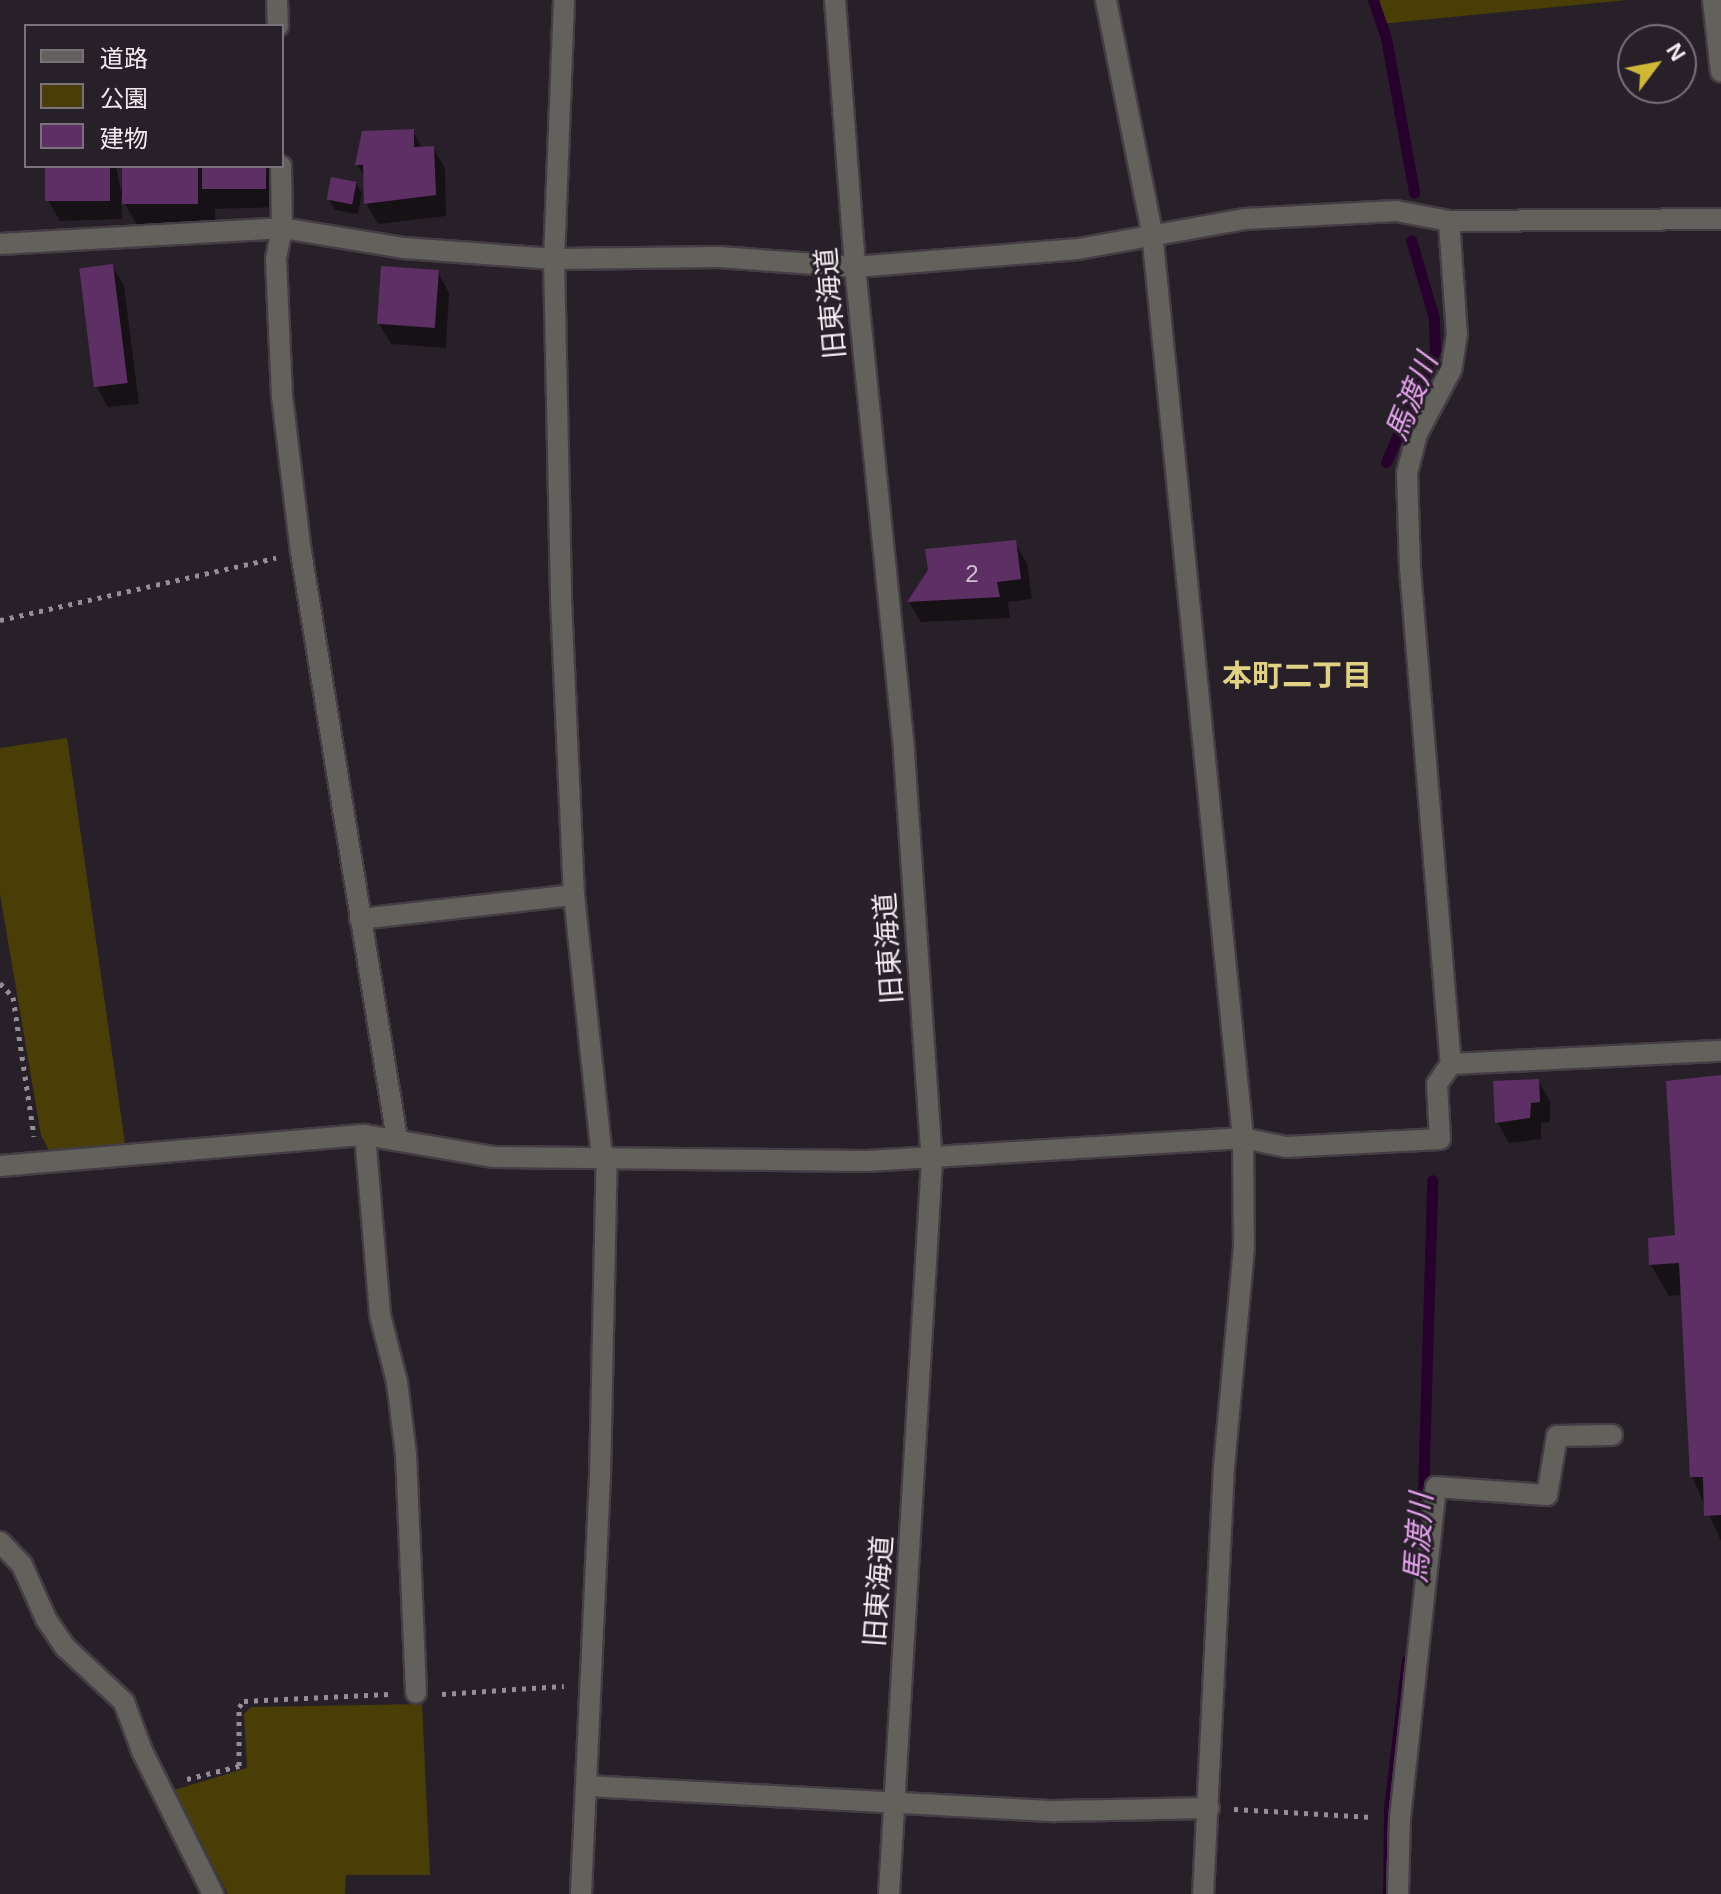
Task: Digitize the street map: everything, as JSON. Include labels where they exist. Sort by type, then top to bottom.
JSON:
[{"type":"street","points":[[277,0],[278,24]]},
{"type":"street","points":[[564,0],[554,259],[574,895],[605,1156],[587,1786],[581,1894]]},
{"type":"street","name":"旧東海道","points":[[835,0],[855,267],[904,752],[932,1159],[889,1894]]},
{"type":"street","points":[[1106,0],[1152,232],[1243,1138],[1244,1247],[1224,1467],[1203,1894]]},
{"type":"street","points":[[1713,0],[1721,72]]},
{"type":"street","points":[[281,168],[282,228],[276,259],[282,396],[301,552],[397,1139]]},
{"type":"street","points":[[0,244],[282,228],[404,248],[554,259],[719,257],[855,267],[1078,249],[1152,232],[1244,219],[1396,211],[1449,221],[1721,219]]},
{"type":"street","points":[[0,1166],[365,1135],[494,1157],[932,1159],[1243,1138],[1286,1147],[1440,1139],[1437,1084],[1451,1064],[1410,568],[1407,473],[1417,434],[1451,370],[1457,334],[1449,221]]},
{"type":"street","points":[[360,919],[574,895]]},
{"type":"street","points":[[1451,1064],[1721,1051]]},
{"type":"street","points":[[365,1135],[380,1315],[397,1382],[406,1454],[416,1693]]},
{"type":"street","points":[[1398,1894],[1400,1818],[1436,1487],[1547,1495],[1557,1436],[1612,1435]]},
{"type":"street","points":[[0,1542],[22,1565],[46,1619],[65,1647],[124,1702],[158,1786],[213,1894]]},
{"type":"street","points":[[587,1786],[1054,1811],[1209,1808]]},
{"type":"path","points":[[0,620],[301,552]]},
{"type":"path","points":[[0,983],[13,997],[38,1165]]},
{"type":"path","points":[[158,1786],[239,1766],[239,1707],[244,1701],[590,1684]]},
{"type":"path","points":[[1209,1808],[1379,1818]]},
{"type":"green space","points":[[1370,0],[1628,0],[1380,24]]},
{"type":"green space","points":[[67,738],[125,1144],[51,1154],[41,1135],[0,894],[0,748]]},
{"type":"green space","points":[[422,1704],[430,1875],[346,1875],[345,1894],[228,1894],[174,1790],[247,1768],[244,1714],[251,1707]]},
{"type":"building","points":[[414,129],[414,147],[434,146],[436,195],[364,204],[363,165],[355,165],[362,131]]},
{"type":"building","points":[[45,168],[110,168],[110,201],[45,201]]},
{"type":"building","points":[[122,168],[198,168],[198,204],[122,204]]},
{"type":"building","points":[[202,168],[266,168],[266,189],[202,189]]},
{"type":"building","points":[[331,177],[357,182],[352,205],[327,200]]},
{"type":"building","points":[[113,264],[128,383],[94,387],[79,268]]},
{"type":"building","points":[[381,266],[439,270],[435,328],[377,324]]},
{"type":"building","points":[[1016,540],[1021,579],[997,582],[1000,597],[907,602],[928,570],[925,549]]},
{"type":"building","points":[[1721,1075],[1721,1515],[1704,1516],[1703,1477],[1690,1477],[1679,1263],[1649,1265],[1648,1238],[1675,1235],[1666,1081]]},
{"type":"building","points":[[1539,1079],[1540,1102],[1531,1103],[1530,1118],[1495,1123],[1493,1081]]},
{"type":"waterway","name":"馬渡川","points":[[1373,0],[1386,38],[1414,192]]},
{"type":"waterway","name":"馬渡川","points":[[1386,462],[1435,350],[1434,318],[1411,240]]},
{"type":"waterway","name":"馬渡川","points":[[1422,1527],[1432,1180]]},
{"type":"waterway","name":"馬渡川","points":[[1388,1894],[1389,1808],[1407,1660]]},
{"type":"district","name":"本町二丁目","points":[[1297,676]]}]
